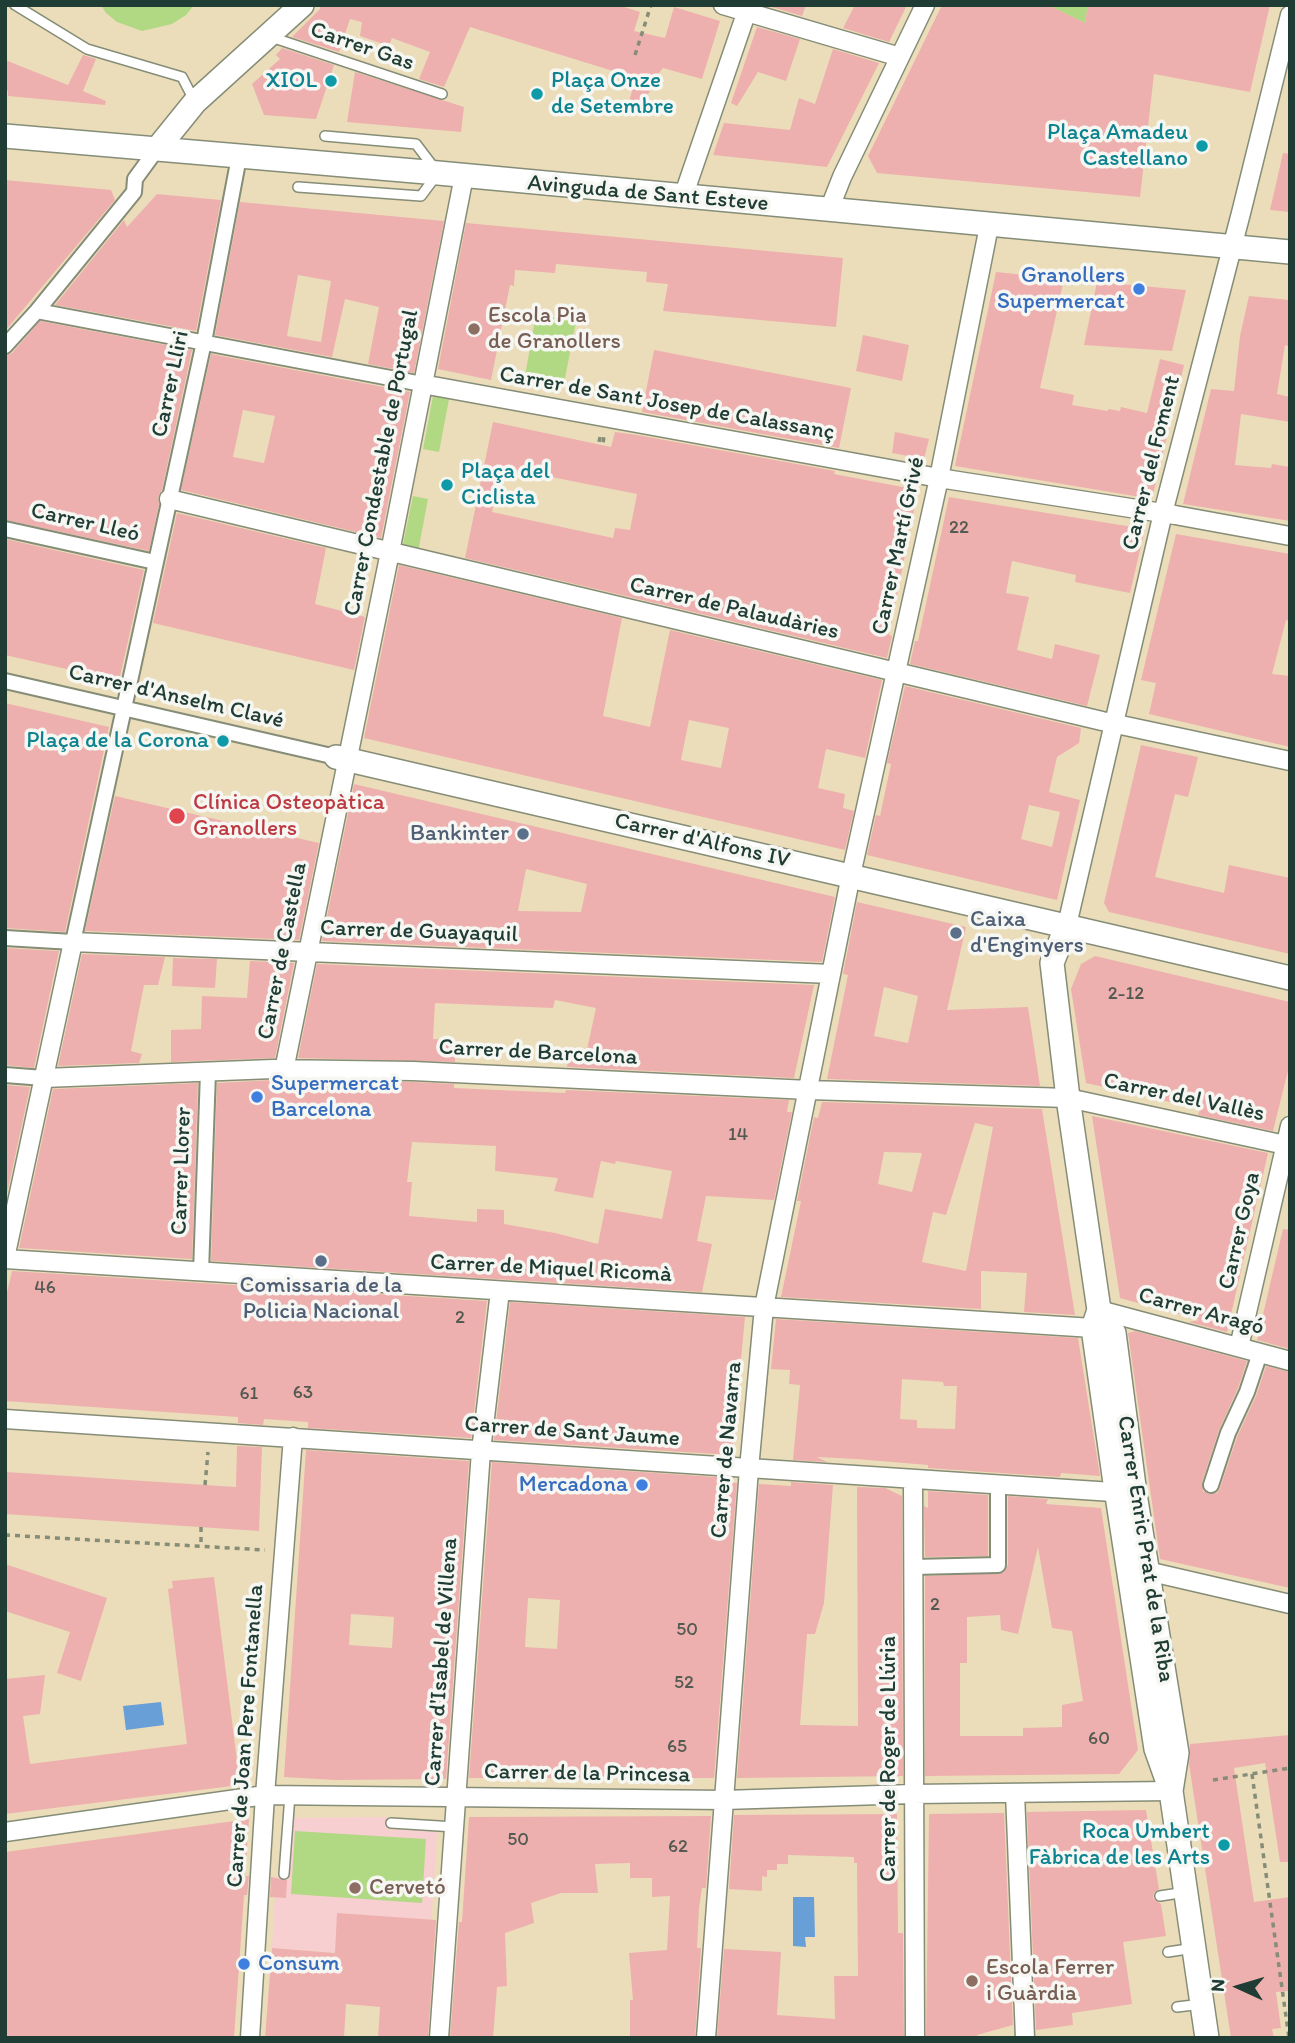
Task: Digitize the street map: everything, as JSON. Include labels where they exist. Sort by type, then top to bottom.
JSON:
[{"type":"street","points":[[5,346],[134,192],[135,179],[194,102],[302,5]]},
{"type":"street","points":[[723,5],[748,9],[817,33],[900,57]]},
{"type":"street","points":[[829,210],[842,177],[925,5]]},
{"type":"street","points":[[683,197],[748,9]]},
{"type":"street","name":"Carrer del Foment","points":[[1068,925],[1163,513],[1290,15]]},
{"type":"street","name":"Avinguda de Sant Esteve","points":[[5,136],[1290,252]]},
{"type":"street","name":"Carrer Lliri","points":[[125,708],[204,342],[239,157]]},
{"type":"street","name":"Carrer Condestable de Portugal","points":[[342,759],[390,552],[464,176]]},
{"type":"street","name":"Carrer Martí Grivé","points":[[851,875],[939,478],[989,226]]},
{"type":"street","name":"Carrer de Sant Josep de Calassanç","points":[[37,311],[939,478],[1290,536]]},
{"type":"street","name":"Carrer de Palaudàries","points":[[169,499],[1115,724],[1290,761]]},
{"type":"street","name":"Carrer Lleó","points":[[5,529],[155,562]]},
{"type":"street","name":"Carrer d'Anselm Clavé","points":[[5,681],[342,759]]},
{"type":"street","points":[[5,1258],[104,793],[125,708]]},
{"type":"street","name":"Carrer d'Alfons IV","points":[[342,759],[1290,978]]},
{"type":"street","name":"Carrer de Castella","points":[[284,1070],[342,759]]},
{"type":"street","name":"Carrer de Navarra","points":[[706,2038],[749,1469],[764,1307],[851,875]]},
{"type":"street","name":"Carrer Enric Prat de la Riba","points":[[1068,925],[1052,963],[1068,1098],[1096,1319],[1114,1333],[1126,1493],[1156,1749],[1171,1791],[1207,2038]]},
{"type":"street","name":"Carrer de Guayaquil","points":[[5,939],[831,974]]},
{"type":"street","name":"Carrer de Barcelona","points":[[5,1075],[44,1078],[284,1070],[413,1071],[808,1090],[1068,1098]]},
{"type":"street","name":"Carrer Llorer","points":[[201,1272],[208,1072]]},
{"type":"street","name":"Carrer del Vallès","points":[[1068,1098],[1287,1145]]},
{"type":"street","name":"Carrer Goya","points":[[1239,1347],[1290,1126]]},
{"type":"street","name":"Carrer de Miquel Ricomà","points":[[5,1258],[764,1307],[1096,1319]]},
{"type":"street","name":"Carrer d'Isabel de Villena","points":[[439,2038],[481,1451],[500,1291]]},
{"type":"street","name":"Carrer Aragó","points":[[1096,1319],[1239,1347],[1290,1361]]},
{"type":"street","points":[[1211,1485],[1228,1433],[1247,1392],[1260,1353]]},
{"type":"street","name":"Carrer de Sant Jaume","points":[[5,1419],[1126,1493]]},
{"type":"street","name":"Carrer de Joan Pere Fontanella","points":[[250,2038],[265,1795],[293,1437]]},
{"type":"street","name":"Carrer de Roger de Llúria","points":[[913,1480],[912,1794],[915,2038]]},
{"type":"street","points":[[913,1567],[998,1565],[998,1485]]},
{"type":"street","name":"Carrer Enric Prat de la Riba","points":[[1126,1493],[1147,1571],[1177,1754],[1171,1791]]},
{"type":"street","points":[[1147,1571],[1290,1604]]},
{"type":"street","name":"Carrer de la Princesa","points":[[5,1832],[265,1795],[724,1800],[912,1794],[1171,1791]]},
{"type":"street","points":[[1015,1793],[1025,2038]]},
{"type":"lane","points":[[15,5],[87,49],[182,78],[194,102]]},
{"type":"lane","name":"Carrer Gas","points":[[269,37],[442,94]]},
{"type":"lane","points":[[298,187],[421,196],[438,173],[416,144],[326,136]]},
{"type":"lane","points":[[284,1874],[290,1795]]},
{"type":"lane","points":[[391,1823],[455,1827]]},
{"type":"lane","points":[[1160,1896],[1186,1892]]},
{"type":"lane","points":[[1168,1952],[1194,1948]]},
{"type":"lane","points":[[1177,2007],[1202,2004]]},
{"type":"path","points":[[635,55],[651,5]]},
{"type":"path","points":[[205,1485],[209,1432]]},
{"type":"path","points":[[201,1527],[201,1546]]},
{"type":"path","points":[[5,1535],[284,1552]]},
{"type":"path","points":[[1213,1780],[1290,1768]]},
{"type":"path","points":[[1252,1774],[1289,2038]]},
{"type":"shaded area","name":"Cervetó","points":[[387,1817],[387,1829],[437,1832],[429,1960],[272,1948],[276,1877],[287,1877],[292,1818]]},
{"type":"green space","points":[[101,5],[194,5],[186,15],[172,24],[142,31],[117,22]]},
{"type":"green space","points":[[1048,5],[1088,5],[1085,23]]},
{"type":"green space","points":[[536,314],[576,322],[564,383],[525,376]]},
{"type":"green space","points":[[433,396],[449,399],[439,452],[423,449]]},
{"type":"green space","points":[[413,496],[428,499],[418,552],[402,549]]},
{"type":"green space","points":[[295,1831],[426,1839],[422,1903],[291,1894]]},
{"type":"water","points":[[161,1702],[164,1725],[126,1730],[123,1706]]},
{"type":"water","points":[[793,1897],[814,1897],[815,1937],[805,1937],[806,1947],[793,1946]]},
{"type":"building","points":[[320,5],[618,5],[640,12],[634,31],[665,38],[674,7],[720,21],[702,79],[663,68],[654,79],[649,93],[627,108],[636,78],[470,27],[444,87],[419,79],[430,52],[392,38],[389,46],[360,36],[362,22],[350,19],[339,52],[292,37],[320,9]]},
{"type":"building","points":[[765,5],[806,5],[802,16]]},
{"type":"building","points":[[855,5],[907,5],[889,42],[843,28]]},
{"type":"building","points":[[942,5],[1048,5],[1085,23],[1088,5],[1270,5],[1250,92],[1154,74],[1140,197],[877,173],[868,156]]},
{"type":"building","points":[[757,27],[800,39],[786,81],[758,72],[737,106],[731,103]]},
{"type":"building","points":[[282,48],[334,65],[316,119],[264,115],[252,84],[280,59],[276,55]]},
{"type":"building","points":[[833,49],[879,63],[827,167],[713,155],[724,123],[790,130],[799,98],[815,104]]},
{"type":"building","points":[[83,55],[96,59],[83,91],[106,101],[105,105],[8,96],[8,91],[5,90],[5,60],[68,85]]},
{"type":"building","points":[[355,72],[464,107],[461,132],[347,122]]},
{"type":"building","points":[[1283,153],[1290,154],[1290,212],[1270,210]]},
{"type":"building","points":[[5,180],[111,190],[115,200],[5,331]]},
{"type":"building","points":[[157,194],[221,200],[196,331],[55,305],[124,220],[127,227]]},
{"type":"building","points":[[240,202],[444,221],[414,373],[368,364],[379,307],[345,299],[332,357],[215,335]],"holes":[[[298,275],[331,281],[321,342],[287,336]]]},
{"type":"building","points":[[466,223],[843,258],[836,327],[663,311],[668,284],[646,282],[647,272],[556,264],[555,273],[515,270],[514,286],[510,285],[491,380],[438,369]]},
{"type":"building","points":[[996,272],[1064,279],[1040,388],[1074,395],[1072,405],[1108,411],[1120,411],[1121,407],[1147,413],[1160,359],[1184,365],[1152,499],[955,466]]},
{"type":"building","points":[[1097,282],[1186,290],[1172,351],[1084,345]]},
{"type":"building","points":[[1249,296],[1290,300],[1290,347],[1285,345],[1277,394],[1290,397],[1290,422],[1241,414],[1235,465],[1271,468],[1272,464],[1290,467],[1290,521],[1183,504],[1211,389],[1234,391],[1240,336]]},
{"type":"building","points":[[40,321],[192,350],[162,490],[158,497],[159,504],[149,551],[5,520],[5,355],[12,353]]},
{"type":"building","points":[[863,335],[909,345],[902,381],[856,371]]},
{"type":"building","points":[[654,350],[851,388],[839,448],[642,412]]},
{"type":"building","points":[[211,354],[410,392],[381,538],[181,490]],"holes":[[[243,410],[275,416],[264,463],[233,457]]]},
{"type":"building","points":[[493,422],[611,447],[615,432],[637,435],[835,471],[834,474],[918,490],[889,635],[892,636],[887,658],[465,558]],"holes":[[[501,467],[637,494],[630,530],[615,528],[613,538],[492,512]]]},
{"type":"building","points":[[895,432],[929,439],[924,459],[892,453]]},
{"type":"building","points":[[949,497],[1145,529],[1130,593],[1075,582],[1076,575],[1012,561],[1006,593],[1029,597],[1017,650],[1052,659],[1055,644],[1100,655],[1087,706],[910,664],[915,641],[918,641]]},
{"type":"building","points":[[177,513],[326,548],[315,604],[365,617],[354,670],[153,623]]},
{"type":"building","points":[[1176,534],[1290,554],[1290,621],[1286,620],[1272,674],[1290,676],[1290,747],[1149,714],[1156,683],[1141,680]]},
{"type":"building","points":[[5,539],[144,570],[119,681],[5,655]]},
{"type":"building","points":[[399,565],[622,618],[603,716],[650,727],[670,630],[882,680],[865,758],[826,749],[818,788],[845,794],[843,808],[854,811],[845,850],[364,738]],"holes":[[[689,720],[729,728],[721,768],[681,760]]]},
{"type":"building","points":[[905,686],[1081,728],[1079,743],[1057,757],[1049,792],[1080,800],[1057,900],[867,855],[876,815],[880,816],[891,764],[887,763]],"holes":[[[1029,805],[1060,812],[1052,847],[1021,839]]]},
{"type":"building","points":[[5,703],[109,727],[65,932],[5,928]]},
{"type":"building","points":[[1141,745],[1198,757],[1188,797],[1175,794],[1155,877],[1224,893],[1229,865],[1290,878],[1290,954],[1109,912],[1104,903]]},
{"type":"building","points":[[354,784],[835,897],[822,962],[322,941]],"holes":[[[526,869],[587,884],[581,912],[518,911]]]},
{"type":"building","points":[[115,796],[319,843],[299,940],[85,931]]},
{"type":"building","points":[[857,902],[966,927],[947,1010],[1028,1007],[1040,1086],[827,1079],[848,975],[843,974]],"holes":[[[884,987],[918,996],[908,1043],[874,1036]]]},
{"type":"building","points":[[5,948],[59,951],[34,1068],[5,1065]]},
{"type":"building","points":[[82,954],[165,957],[158,985],[144,985],[131,1051],[142,1054],[139,1063],[58,1066]]},
{"type":"building","points":[[1095,956],[1290,1002],[1290,1063],[1273,1131],[1198,1115],[1200,1109],[1086,1083],[1071,989],[1081,964]]},
{"type":"building","points":[[173,958],[217,959],[215,988],[172,986]]},
{"type":"building","points":[[250,961],[294,963],[275,1058],[171,1062],[171,1030],[201,1029],[202,996],[247,998]]},
{"type":"building","points":[[317,964],[814,985],[794,1078],[567,1067],[568,1052],[586,1054],[596,1008],[555,1000],[553,1008],[435,1003],[433,1039],[455,1040],[455,1062],[298,1058]]},
{"type":"building","points":[[273,1080],[413,1082],[454,1084],[454,1088],[789,1100],[787,1112],[792,1112],[774,1200],[706,1196],[697,1241],[712,1244],[702,1292],[211,1261],[217,1083]],"holes":[[[412,1142],[496,1146],[495,1171],[558,1178],[554,1191],[593,1198],[601,1161],[672,1171],[662,1219],[605,1209],[598,1244],[504,1224],[504,1210],[477,1209],[477,1222],[409,1216],[412,1182],[407,1182]]]},
{"type":"building","points":[[198,1083],[192,1259],[19,1248],[53,1089]]},
{"type":"building","points":[[5,1085],[30,1087],[5,1203]]},
{"type":"building","points":[[822,1102],[1042,1109],[1075,1315],[1024,1312],[1027,1273],[981,1271],[981,1309],[781,1297],[801,1201],[797,1201],[814,1117],[818,1118]],"holes":[[[975,1123],[993,1127],[966,1271],[922,1262],[933,1212],[946,1215]],[[884,1152],[922,1153],[912,1192],[878,1184]]]},
{"type":"building","points":[[1092,1116],[1268,1153],[1227,1332],[1188,1322],[1200,1320],[1120,1298]]},
{"type":"building","points":[[1283,1229],[1290,1230],[1290,1349],[1257,1340]]},
{"type":"building","points":[[12,1271],[487,1301],[471,1438],[308,1428],[308,1422],[264,1419],[263,1425],[238,1423],[238,1417],[5,1401],[5,1301]]},
{"type":"building","points":[[510,1302],[745,1317],[732,1455],[494,1440]]},
{"type":"building","points":[[776,1319],[1078,1338],[1100,1476],[1061,1473],[1060,1477],[928,1468],[928,1465],[856,1459],[817,1457],[827,1462],[793,1460],[800,1385],[789,1384],[790,1370],[771,1369]],"holes":[[[902,1379],[943,1382],[944,1386],[957,1386],[955,1429],[917,1428],[917,1420],[900,1419]]]},
{"type":"building","points":[[1135,1331],[1247,1361],[1219,1430],[1202,1482],[1203,1491],[1209,1494],[1217,1493],[1220,1488],[1266,1366],[1290,1372],[1290,1588],[1160,1559],[1128,1333]]},
{"type":"building","points":[[237,1446],[262,1447],[259,1531],[5,1514],[6,1472],[236,1487]]},
{"type":"building","points":[[306,1450],[469,1461],[446,1779],[335,1780],[284,1777]],"holes":[[[351,1614],[394,1617],[392,1648],[349,1645]]]},
{"type":"building","points":[[492,1462],[730,1478],[729,1482],[737,1483],[714,1778],[469,1778]],"holes":[[[528,1598],[560,1600],[557,1649],[525,1647]]]},
{"type":"building","points":[[791,1482],[833,1485],[824,1603],[815,1634],[807,1634],[800,1725],[858,1726],[857,1487],[885,1488],[902,1496],[903,1776],[737,1778],[759,1484],[791,1486]]},
{"type":"building","points":[[928,1491],[988,1495],[988,1556],[925,1557],[924,1506],[928,1508]]},
{"type":"building","points":[[1008,1496],[1048,1499],[1046,1504],[1101,1508],[1138,1750],[1119,1774],[925,1776],[925,1576],[1003,1573],[1008,1565]],"holes":[[[1038,1547],[1052,1628],[1072,1631],[1083,1701],[1062,1705],[1062,1727],[1023,1728],[1023,1736],[960,1736],[960,1663],[967,1663],[967,1617],[1000,1615],[1001,1630],[1018,1634]]]},
{"type":"building","points":[[5,1564],[107,1598],[81,1681],[57,1673],[70,1632],[5,1611]]},
{"type":"building","points":[[214,1577],[240,1785],[5,1814],[5,1679],[45,1675],[40,1714],[23,1716],[30,1764],[187,1744],[168,1589],[173,1588],[172,1581]]},
{"type":"building","name":"Roca Umbert Fàbrica de les Arts","points":[[1290,1735],[1290,1862],[1280,1862],[1265,1763],[1234,1768],[1254,1902],[1290,1897],[1290,1991],[1276,1992],[1281,2028],[1272,2029],[1274,2038],[1231,2038],[1189,1764],[1190,1744]]},
{"type":"building","points":[[1146,1810],[1159,1889],[1153,1898],[1161,1904],[1166,1936],[1123,1942],[1132,2004],[1072,2013],[1073,2025],[1036,2030],[1027,1812]]},
{"type":"building","points":[[1004,1813],[1013,2025],[977,2035],[977,2038],[926,2038],[929,1814]]},
{"type":"building","points":[[897,1814],[898,1933],[903,1933],[904,2038],[717,2038],[724,1949],[781,1952],[777,2015],[835,2019],[834,1976],[858,1976],[857,1863],[854,1863],[854,1857],[788,1855],[788,1864],[777,1864],[777,1870],[767,1870],[767,1877],[762,1876],[762,1891],[729,1889],[734,1815]]},
{"type":"building","points":[[711,1816],[706,1888],[702,1888],[699,1908],[697,1948],[701,1948],[695,2038],[630,2038],[630,2000],[633,2000],[629,1953],[667,1950],[670,1896],[652,1897],[652,1878],[630,1878],[630,1863],[595,1864],[598,1893],[561,1893],[531,1903],[534,1923],[505,1933],[507,1986],[497,1987],[493,2038],[450,2038],[469,1817]]},
{"type":"building","points":[[249,1819],[245,1876],[249,1876],[247,1895],[244,1895],[234,2038],[5,2038],[5,1852]]},
{"type":"building","points":[[271,1877],[287,1880],[286,1898],[270,1897]]},
{"type":"building","points":[[337,1913],[436,1920],[428,2038],[378,2038],[380,2007],[346,2004],[344,2037],[265,2038],[272,1948],[335,1953]]},
{"type":"place","name":"XIOL","points":[[331,81]]},
{"type":"place","name":"Plaça Onze de Setembre","points":[[537,94]]},
{"type":"place","name":"Plaça Amadeu Castellano","points":[[1202,146]]},
{"type":"place","name":"Granollers Supermercat","points":[[1139,289]]},
{"type":"place","name":"Escola Pia de Granollers","points":[[474,329]]},
{"type":"place","name":"Plaça del Ciclista","points":[[447,485]]},
{"type":"place","name":"Plaça de la Corona","points":[[223,741]]},
{"type":"place","name":"Clínica Osteopàtica Granollers","points":[[177,816]]},
{"type":"place","name":"Bankinter","points":[[523,834]]},
{"type":"place","name":"Caixa d'Enginyers","points":[[956,933]]},
{"type":"place","name":"Supermercat Barcelona","points":[[257,1097]]},
{"type":"place","name":"Comissaria de la Policia Nacional","points":[[321,1261]]},
{"type":"place","name":"Mercadona","points":[[642,1485]]},
{"type":"place","name":"Roca Umbert Fàbrica de les Arts","points":[[1224,1845]]},
{"type":"place","name":"Cervetó","points":[[355,1888]]},
{"type":"place","name":"Consum","points":[[244,1964]]},
{"type":"place","name":"Escola Ferrer i Guàrdia","points":[[972,1981]]}]
